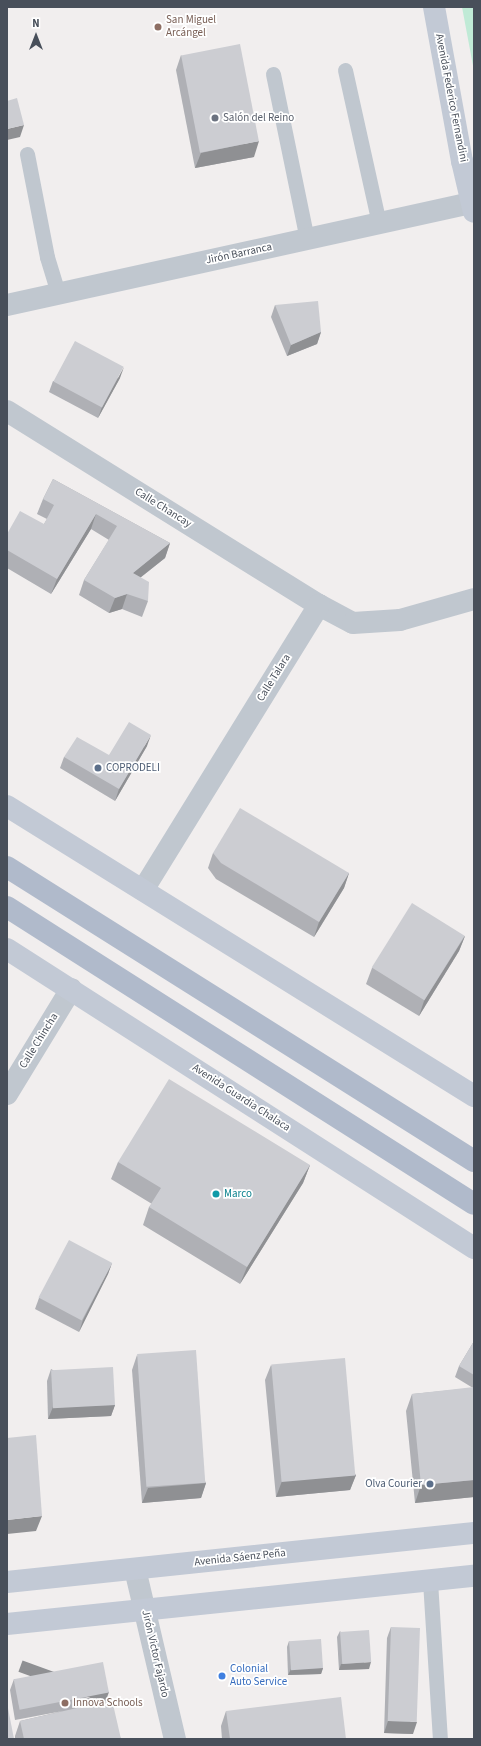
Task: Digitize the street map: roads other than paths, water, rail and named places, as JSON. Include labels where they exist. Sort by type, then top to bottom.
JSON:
[{"type":"main road","points":[[7,867],[474,1160]]},
{"type":"main road","points":[[7,906],[474,1204]]},
{"type":"street","name":"Avenida Federico Fernandini","points":[[434,7],[462,161],[473,207]]},
{"type":"street","name":"Jirón Barranca","points":[[7,305],[379,223],[473,207]]},
{"type":"street","name":"Calle Chancay","points":[[7,411],[319,605]]},
{"type":"street","points":[[319,605],[353,623],[400,620],[474,599]]},
{"type":"street","name":"Calle Talara","points":[[143,890],[319,605]]},
{"type":"street","points":[[7,806],[474,1096]]},
{"type":"street","name":"Avenida Guardia Chalaca","points":[[7,949],[474,1248]]},
{"type":"street","name":"Calle Chincha","points":[[7,1094],[71,989]]},
{"type":"street","name":"Avenida Sáenz Peña","points":[[7,1582],[474,1533]]},
{"type":"street","name":"Jirón Victor Fajardo","points":[[135,1569],[175,1739]]},
{"type":"street","points":[[7,1624],[474,1576]]},
{"type":"lane","points":[[345,70],[379,223]]},
{"type":"lane","points":[[273,74],[307,239]]},
{"type":"lane","points":[[27,154],[47,257],[58,294]]},
{"type":"lane","points":[[430,1581],[440,1739]]},
{"type":"place","name":"San Miguel Arcángel","points":[[158,27]]},
{"type":"place","name":"Salón del Reino","points":[[215,118]]},
{"type":"place","name":"COPRODELI","points":[[98,768]]},
{"type":"place","name":"Marco","points":[[216,1194]]},
{"type":"place","name":"Olva Courier","points":[[430,1484]]},
{"type":"place","name":"Colonial Auto Service","points":[[222,1676]]},
{"type":"place","name":"Innova Schools","points":[[65,1703]]}]
